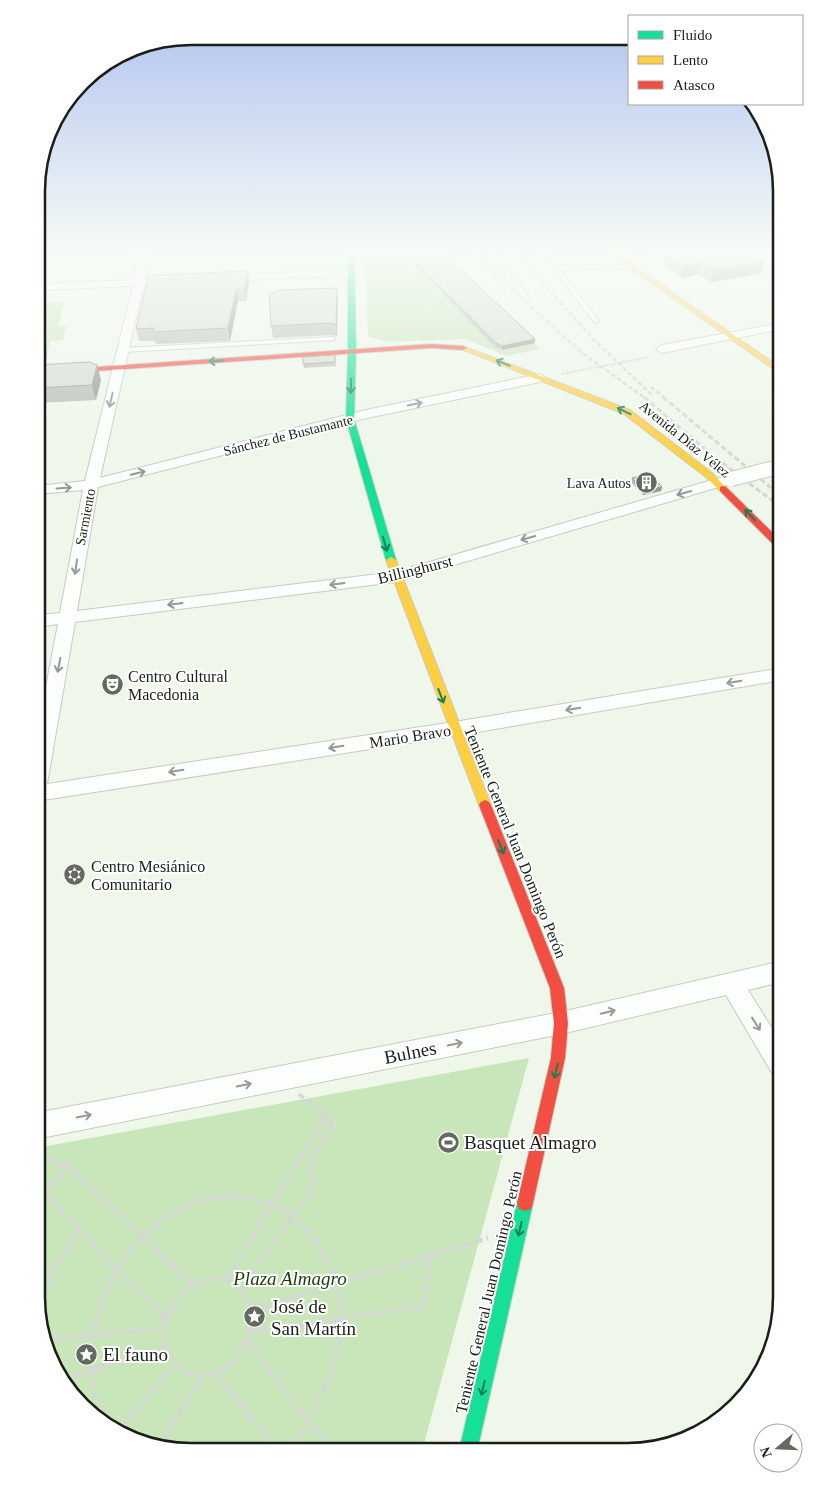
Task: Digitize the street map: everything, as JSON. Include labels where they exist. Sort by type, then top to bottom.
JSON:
[{"type":"street","name":"Sarmiento","points":[[45,742],[91,485],[130,319]]},
{"type":"street","name":"Teniente General Juan Domingo Perón","points":[[353,319],[350,419],[396,577],[557,988],[561,1022],[558,1058],[470,1443]]},
{"type":"street","points":[[705,319],[773,368]]},
{"type":"street","points":[[662,349],[773,328]]},
{"type":"street","name":"Avenida Díaz Vélez","points":[[45,372],[466,344],[540,378],[628,412],[724,481],[773,538]]},
{"type":"street","name":"Sánchez de Bustamante","points":[[45,489],[91,485],[350,419],[540,378]]},
{"type":"street","name":"Billinghurst","points":[[45,620],[396,577],[773,468]]},
{"type":"street","name":"Mario Bravo","points":[[45,791],[454,729],[773,676]]},
{"type":"street","name":"Bulnes","points":[[45,1124],[561,1022],[773,973]]},
{"type":"street","points":[[732,984],[773,1050]]},
{"type":"lane","points":[[123,350],[333,339]]},
{"type":"lane","points":[[324,340],[326,353]]},
{"type":"lane","points":[[252,344],[254,358]]},
{"type":"path","points":[[408,319],[420,332]]},
{"type":"path","points":[[401,333],[413,325],[435,324],[455,319]]},
{"type":"path","points":[[448,321],[466,344]]},
{"type":"path","points":[[505,352],[533,346]]},
{"type":"path","points":[[562,374],[649,357]]},
{"type":"path","points":[[240,1289],[314,1186],[308,1164],[334,1123],[281,1078]]},
{"type":"path","points":[[226,1280],[270,1204],[325,1116]]},
{"type":"path","points":[[45,1158],[68,1167],[193,1284]]},
{"type":"path","points":[[68,1167],[45,1192],[118,1270],[166,1317]]},
{"type":"path","points":[[99,1410],[94,1394],[91,1343],[104,1294],[128,1251],[162,1219],[201,1200],[240,1196],[282,1208],[312,1235],[333,1273],[336,1284],[340,1320],[333,1371],[309,1420],[300,1436],[293,1443]]},
{"type":"path","points":[[250,1310],[520,1228]]},
{"type":"path","points":[[45,1291],[56,1266],[80,1229]]},
{"type":"path","points":[[250,1332],[424,1306],[429,1256]]},
{"type":"path","points":[[210,1278],[226,1280],[240,1289],[250,1310],[250,1332],[247,1340],[242,1352],[231,1366],[217,1374],[202,1377],[187,1374],[176,1364],[165,1348],[164,1328],[166,1317],[182,1293],[193,1284],[210,1278]]},
{"type":"path","points":[[52,1339],[164,1328]]},
{"type":"path","points":[[247,1340],[326,1443]]},
{"type":"path","points":[[70,1377],[165,1348]]},
{"type":"path","points":[[122,1425],[176,1364]]},
{"type":"path","points":[[217,1374],[272,1443]]},
{"type":"path","points":[[162,1440],[202,1377]]},
{"type":"green space","points":[[45,319],[60,319],[58,326],[66,326],[63,340],[50,341],[45,365]]},
{"type":"green space","points":[[367,319],[509,319],[540,349],[507,356],[465,339],[389,342],[368,335]]},
{"type":"green space","name":"Plaza Almagro","points":[[529,1058],[424,1443],[172,1442],[135,1432],[102,1413],[81,1393],[60,1362],[48,1326],[45,1297],[45,1146]]},
{"type":"building","points":[[138,319],[230,319],[228,328],[153,332],[154,328],[136,329]]},
{"type":"building","points":[[271,319],[336,319],[336,325],[332,323],[271,326]]},
{"type":"building","points":[[472,319],[514,319],[535,339],[502,346],[496,343]]},
{"type":"building","points":[[335,355],[335,362],[303,364],[303,357]]},
{"type":"building","points":[[89,362],[97,365],[92,385],[45,388],[45,365]]},
{"type":"building","points":[[649,474],[662,487],[644,491],[632,478]]},
{"type":"railway","points":[[545,319],[581,352],[645,398]]},
{"type":"railway","points":[[575,319],[593,339],[653,396]]},
{"type":"railway","points":[[651,387],[665,398]]},
{"type":"railway","points":[[644,397],[713,456],[773,501]]},
{"type":"railway","points":[[663,397],[773,489]]},
{"type":"traffic: fast","points":[[352,319],[350,419],[391,560]]},
{"type":"traffic: fast","points":[[470,1443],[525,1203]]},
{"type":"traffic: slow","points":[[706,319],[773,367]]},
{"type":"traffic: slow","points":[[463,348],[627,412],[709,475],[723,489]]},
{"type":"traffic: slow","points":[[391,560],[485,805]]},
{"type":"traffic: jam","points":[[45,372],[431,346],[463,348]]},
{"type":"traffic: jam","points":[[723,489],[773,539]]},
{"type":"traffic: jam","points":[[485,805],[557,988],[561,1023],[558,1058],[525,1203]]},
{"type":"place","name":"Lava Autos","points":[[647,483]]},
{"type":"place","name":"Centro Cultural Macedonia","points":[[112,685]]},
{"type":"place","name":"Centro Mesiánico Comunitario","points":[[75,875]]},
{"type":"place","name":"Basquet Almagro","points":[[448,1142]]},
{"type":"place","name":"José de San Martín","points":[[255,1317]]},
{"type":"place","name":"El fauno","points":[[87,1354]]}]
